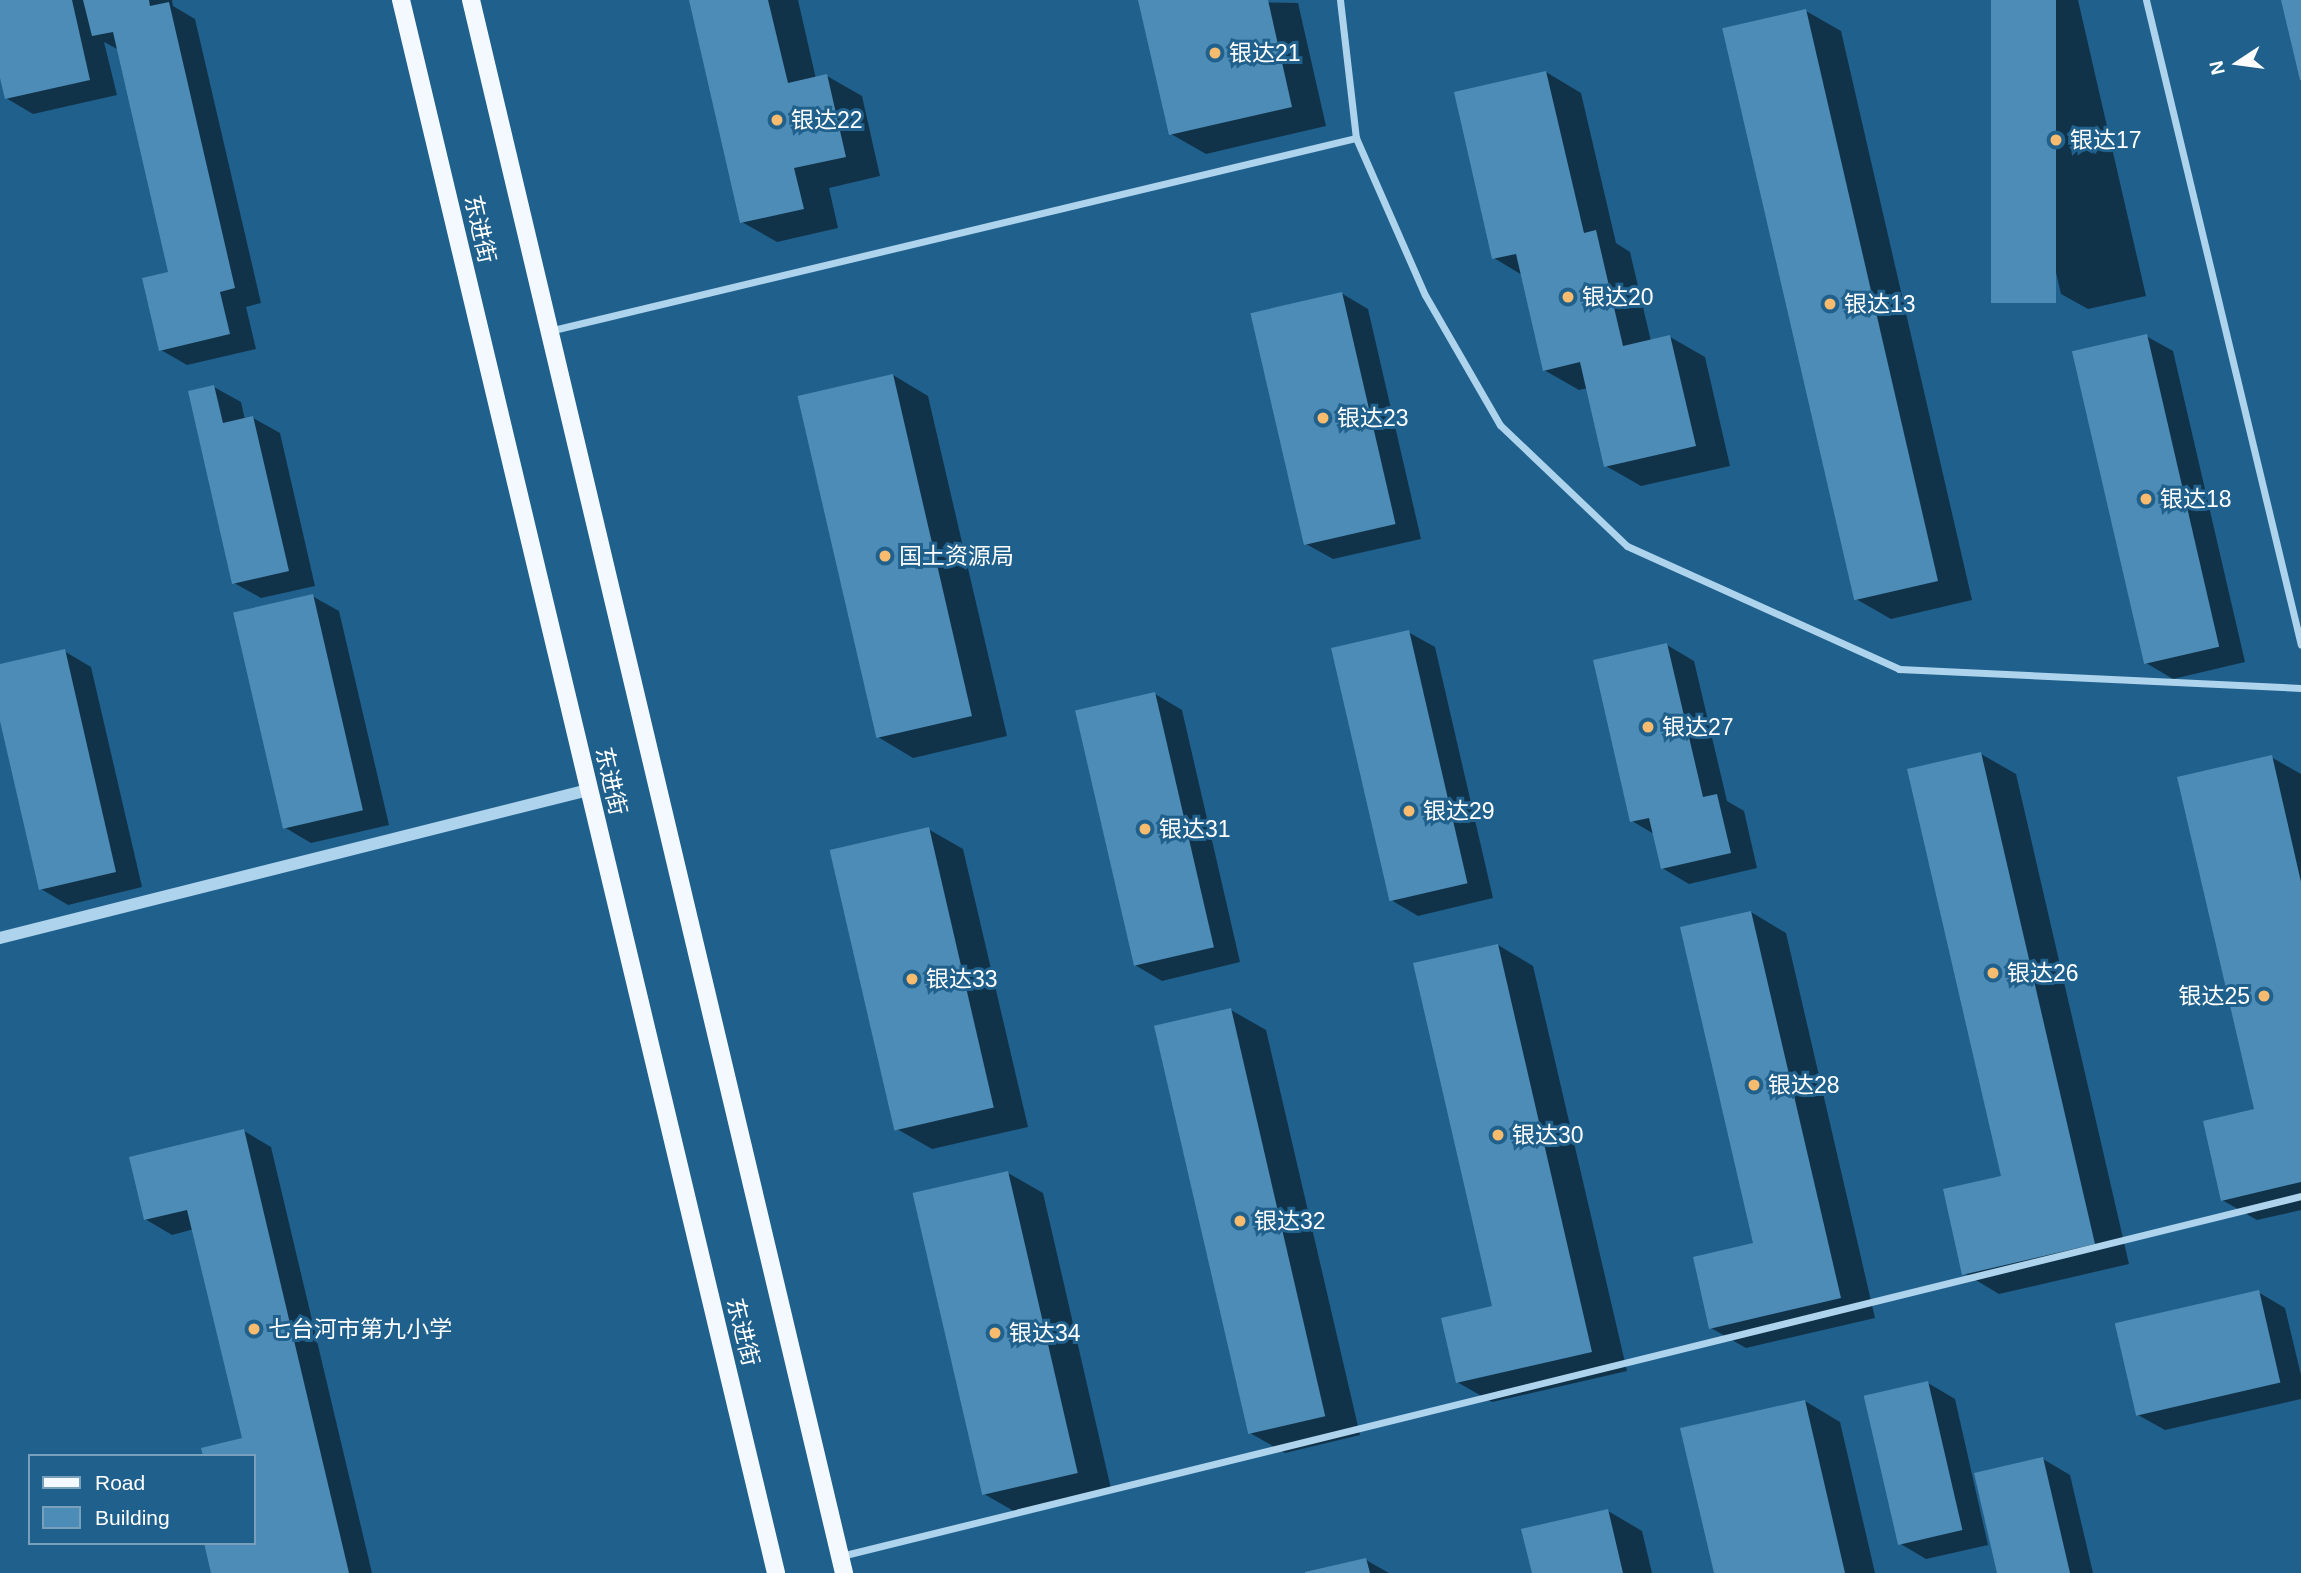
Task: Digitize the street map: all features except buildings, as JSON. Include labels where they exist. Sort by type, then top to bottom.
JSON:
[{"type":"main road","name":"东进街","points":[[401,0],[776,1573]]},
{"type":"main road","name":"东进街","points":[[471,0],[842,1565]]},
{"type":"street","points":[[1340,0],[1356,138],[1425,295],[1500,425],[1627,547],[1899,669],[2301,688]]},
{"type":"street","points":[[2146,0],[2301,645]]},
{"type":"street","points":[[548,331],[1356,138]]},
{"type":"street","points":[[0,938],[588,790]]},
{"type":"street","points":[[842,1565],[2301,1196]]},
{"type":"place","name":"银达21","points":[[1215,53]]},
{"type":"place","name":"银达22","points":[[777,120]]},
{"type":"place","name":"银达17","points":[[2056,140]]},
{"type":"place","name":"银达20","points":[[1568,297]]},
{"type":"place","name":"银达13","points":[[1830,304]]},
{"type":"place","name":"银达23","points":[[1323,418]]},
{"type":"place","name":"银达18","points":[[2146,499]]},
{"type":"place","name":"国土资源局","points":[[885,556]]},
{"type":"place","name":"银达27","points":[[1648,727]]},
{"type":"place","name":"银达29","points":[[1409,811]]},
{"type":"place","name":"银达31","points":[[1145,829]]},
{"type":"place","name":"银达26","points":[[1993,973]]},
{"type":"place","name":"银达33","points":[[912,979]]},
{"type":"place","name":"银达25","points":[[2264,996]]},
{"type":"place","name":"银达28","points":[[1754,1085]]},
{"type":"place","name":"银达30","points":[[1498,1135]]},
{"type":"place","name":"银达32","points":[[1240,1221]]},
{"type":"place","name":"七台河市第九小学","points":[[254,1329]]},
{"type":"place","name":"银达34","points":[[995,1333]]}]
